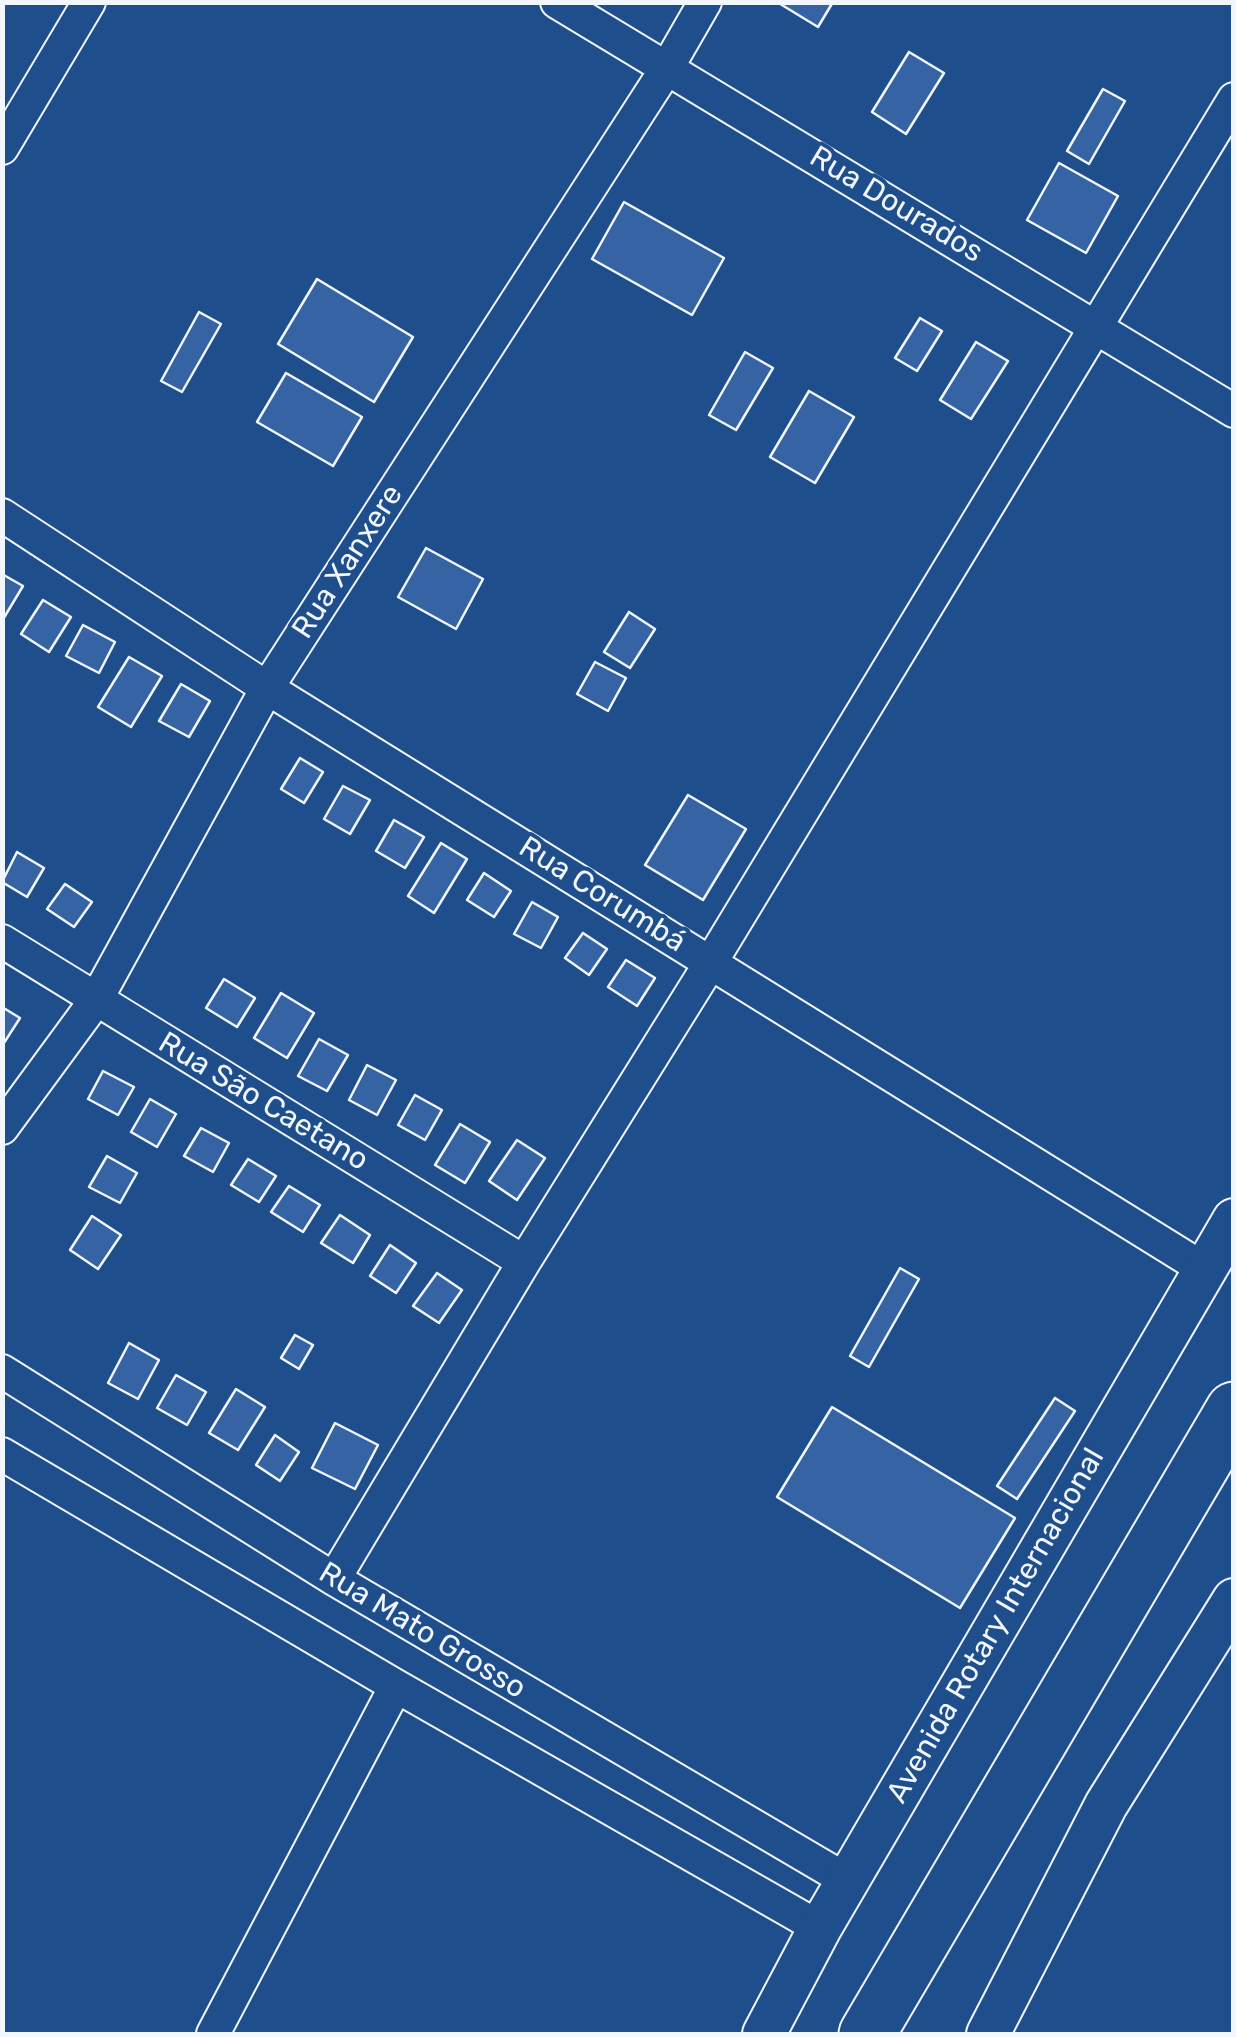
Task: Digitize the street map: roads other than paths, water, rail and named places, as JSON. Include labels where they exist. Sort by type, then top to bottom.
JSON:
[{"type":"highway","points":[[867,2034],[1234,1410]]},
{"type":"street","points":[[2,148],[89,2]]},
{"type":"street","name":"Rua Dourados","points":[[557,2],[1234,411]]},
{"type":"street","name":"Rua Xanxere","points":[[2,1128],[96,1000],[268,688],[705,2]]},
{"type":"street","points":[[334,1580],[1234,99]]},
{"type":"street","name":"Rua Corumbá","points":[[2,515],[268,688],[1204,1268]]},
{"type":"street","name":"Rua São Caetano","points":[[2,941],[524,1262]]},
{"type":"street","name":"Avenida Rotary Internacional","points":[[764,2034],[820,1928],[1234,1220]]},
{"type":"street","name":"Rua Mato Grosso","points":[[2,1371],[334,1580],[848,1881]]},
{"type":"street","name":"Rua Mato Grosso","points":[[2,1454],[396,1686],[820,1928]]},
{"type":"street","points":[[988,2034],[1106,1805],[1234,1600]]},
{"type":"street","points":[[213,2034],[396,1686]]}]
